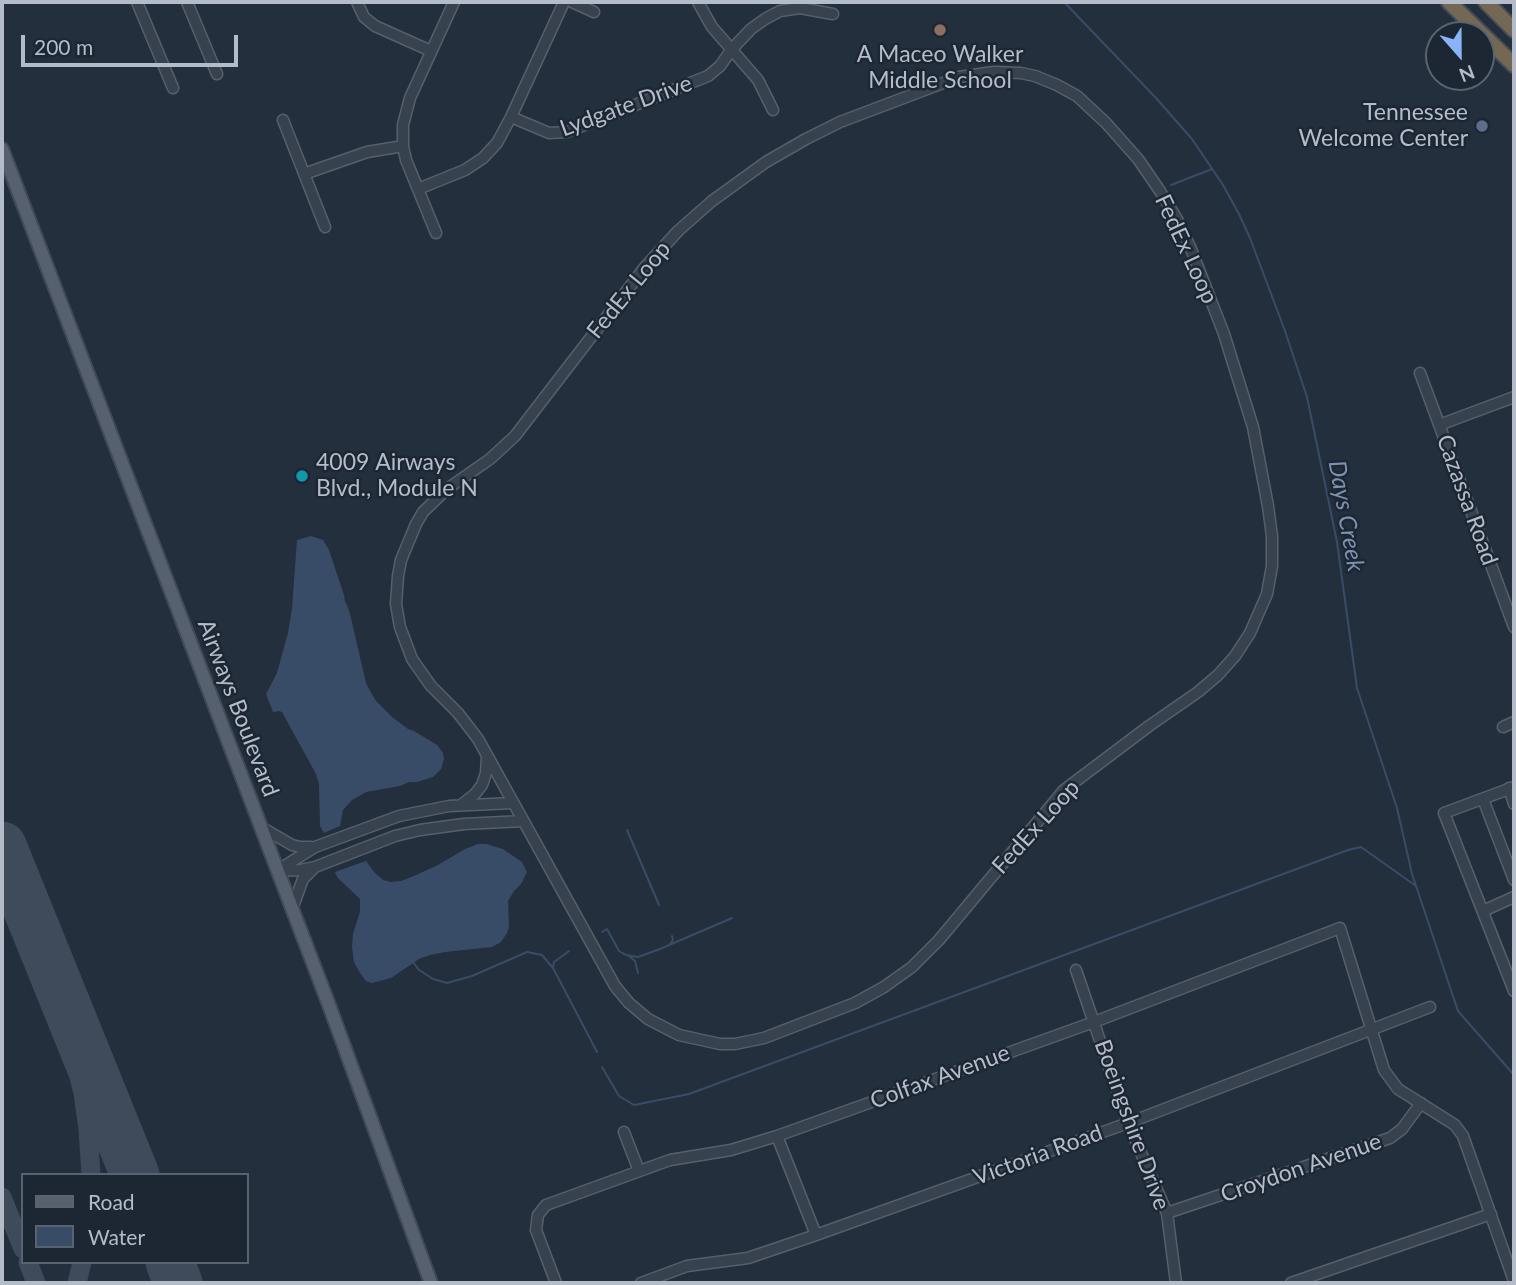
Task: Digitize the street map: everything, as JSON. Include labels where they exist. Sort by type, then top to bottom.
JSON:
[{"type":"highway","points":[[1449,2],[1514,65]]},
{"type":"highway","points":[[1486,2],[1514,30]]},
{"type":"main road","name":"Airways Boulevard","points":[[2,149],[329,1005],[431,1283]]},
{"type":"street","points":[[137,2],[173,89]]},
{"type":"street","points":[[187,2],[217,74]]},
{"type":"street","points":[[357,2],[365,17],[375,26],[431,51]]},
{"type":"street","points":[[436,233],[406,160],[403,125],[406,109],[454,2]]},
{"type":"street","points":[[418,189],[466,170],[483,158],[497,143],[564,2]]},
{"type":"street","points":[[572,2],[594,12]]},
{"type":"street","points":[[698,2],[712,27],[758,80],[773,110]]},
{"type":"street","name":"Lydgate Drive","points":[[511,117],[549,133],[567,132],[701,79],[720,66],[758,24],[780,11],[800,8],[833,15]]},
{"type":"street","name":"FedEx Loop","points":[[994,72],[1035,76],[1067,90],[1089,106],[1138,159],[1177,219],[1224,334],[1249,412],[1271,521],[1272,566],[1267,594],[1250,633],[1235,656],[1207,685],[1064,790],[939,940],[912,967],[855,1003],[756,1040],[720,1044],[691,1039],[668,1031],[638,1011],[615,986],[513,803],[465,722],[424,676],[408,650],[400,627],[396,604],[401,560],[424,512],[439,496],[490,459],[514,436],[624,292],[664,245],[712,201],[782,152],[840,122],[959,77],[994,72]]},
{"type":"street","points":[[284,120],[325,227]]},
{"type":"street","points":[[304,174],[367,152],[403,146]]},
{"type":"street","name":"Cazassa Road","points":[[1420,373],[1514,627]]},
{"type":"street","points":[[1439,425],[1514,397]]},
{"type":"street","points":[[1503,727],[1514,722]]},
{"type":"street","points":[[461,805],[482,785],[487,756]]},
{"type":"street","points":[[1514,804],[1511,788],[1444,813],[1514,991]]},
{"type":"street","points":[[1483,799],[1514,880]]},
{"type":"street","points":[[277,871],[315,847],[382,821],[422,810],[513,803]]},
{"type":"street","points":[[382,821],[388,839]]},
{"type":"street","points":[[277,871],[315,867],[388,839],[438,827],[523,821]]},
{"type":"street","points":[[261,827],[292,845],[315,847]]},
{"type":"street","points":[[292,910],[303,879],[315,867]]},
{"type":"street","points":[[1483,911],[1514,897]]},
{"type":"street","name":"Colfax Avenue","points":[[556,1283],[536,1230],[538,1215],[546,1205],[670,1160],[730,1150],[776,1136],[1094,1022],[1340,928],[1372,1028]]},
{"type":"street","name":"Boeingshire Drive","points":[[1076,970],[1128,1123],[1167,1213],[1176,1283]]},
{"type":"street","name":"Victoria Road","points":[[641,1283],[687,1266],[748,1258],[816,1235],[1128,1123],[1430,1007]]},
{"type":"street","points":[[1372,1028],[1384,1070],[1398,1089],[1455,1125],[1463,1136],[1514,1281]]},
{"type":"street","name":"Croydon Avenue","points":[[1167,1213],[1390,1138],[1402,1129],[1421,1102]]},
{"type":"street","points":[[624,1132],[639,1171]]},
{"type":"street","points":[[776,1136],[816,1235]]},
{"type":"street","points":[[1291,1283],[1492,1214]]},
{"type":"water","points":[[311,536],[323,540],[329,550],[350,614],[370,691],[392,717],[437,745],[444,759],[441,769],[433,777],[366,792],[352,800],[343,810],[340,826],[324,833],[320,826],[319,784],[316,774],[282,712],[273,712],[266,694],[277,673],[288,633],[297,540]]},
{"type":"water","points":[[478,844],[503,849],[522,862],[527,872],[508,901],[509,927],[501,942],[492,947],[430,955],[419,959],[391,978],[372,983],[366,981],[354,962],[352,947],[360,912],[360,899],[335,872],[366,861],[383,880],[401,881]]},
{"type":"waterway","name":"Days Creek","points":[[1064,2],[1192,139],[1223,185],[1250,238],[1307,397],[1337,542],[1357,688],[1397,808],[1412,874],[1458,1011],[1514,1075]]},
{"type":"waterway","points":[[1171,185],[1212,169]]},
{"type":"waterway","points":[[627,830],[659,905]]},
{"type":"waterway","points":[[602,1067],[619,1096],[634,1105],[689,1094],[1361,847],[1416,886]]},
{"type":"waterway","points":[[602,932],[607,929],[619,951],[638,957],[732,918]]},
{"type":"waterway","points":[[670,944],[672,936]]},
{"type":"waterway","points":[[553,967],[554,962],[569,951]]},
{"type":"waterway","points":[[413,962],[419,970],[433,979],[447,983],[472,976],[527,952],[542,955],[553,968],[597,1052]]},
{"type":"waterway","points":[[629,956],[635,961],[638,973]]},
{"type":"taxiway","points":[[53,973],[83,1093],[91,1173]]},
{"type":"taxiway","points":[[2,1197],[21,1244]]},
{"type":"taxiway","points":[[29,1264],[36,1283]]},
{"type":"taxiway","points":[[77,1283],[82,1264]]},
{"type":"runway","points":[[2,846],[134,1173]]},
{"type":"runway","points":[[171,1264],[178,1283]]},
{"type":"place","name":"A Maceo Walker Middle School","points":[[940,30]]},
{"type":"place","name":"Tennessee Welcome Center","points":[[1482,126]]},
{"type":"place","name":"4009 Airways Blvd., Module N","points":[[302,476]]}]
